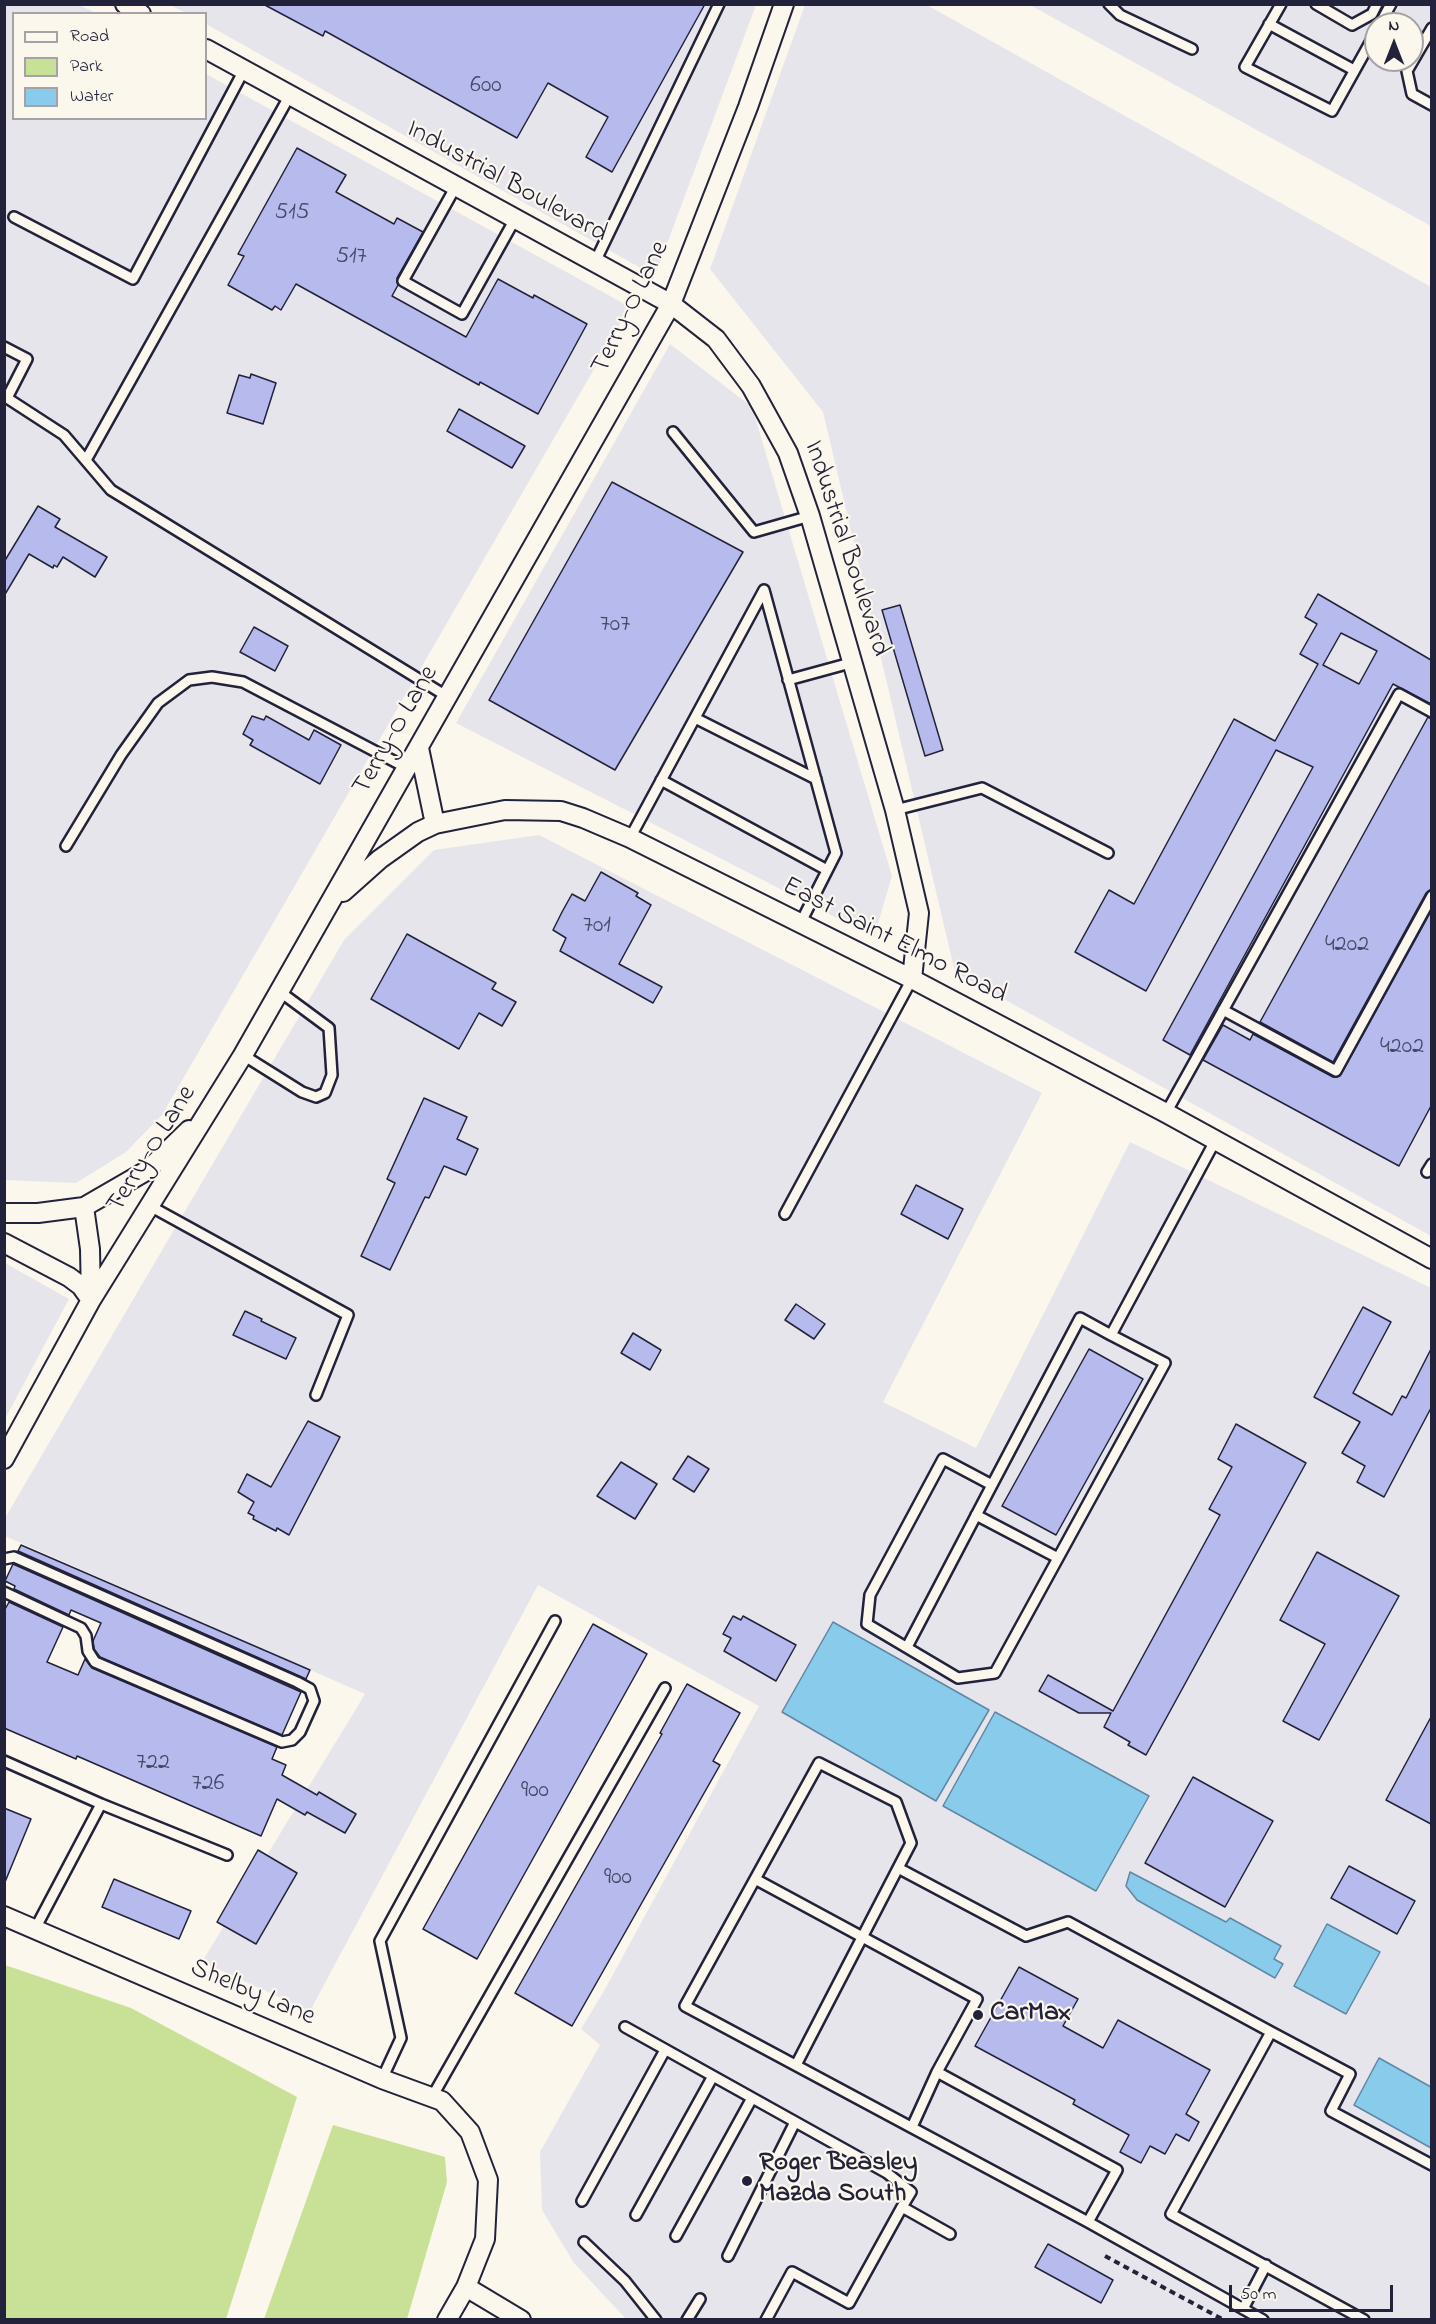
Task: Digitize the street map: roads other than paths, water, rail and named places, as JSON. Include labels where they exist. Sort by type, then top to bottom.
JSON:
[{"type":"street","points":[[125,4],[138,12]]},
{"type":"street","name":"Terry-O Lane","points":[[4,1459],[91,1300],[243,1055],[671,304],[748,107],[784,4]]},
{"type":"street","name":"Industrial Boulevard","points":[[207,50],[671,304],[716,339],[751,386],[788,453],[810,516],[895,810],[919,913],[912,979]]},
{"type":"street","points":[[419,748],[435,824]]},
{"type":"street","name":"East Saint Elmo Road","points":[[326,909],[380,859],[418,832],[435,824],[505,810],[561,811],[630,838],[912,979],[1166,1113],[1431,1259]]},
{"type":"street","points":[[4,1213],[38,1213],[84,1207],[148,1170],[209,1111]]},
{"type":"street","points":[[84,1207],[90,1249],[91,1300]]},
{"type":"street","points":[[4,1243],[69,1277],[81,1286],[91,1300]]},
{"type":"street","name":"Shelby Lane","points":[[4,1916],[382,2079],[442,2101],[470,2132],[488,2180],[485,2239],[466,2287]]},
{"type":"street","points":[[447,2319],[466,2287],[521,2319]]},
{"type":"lane","points":[[595,262],[720,4]]},
{"type":"lane","points":[[1109,4],[1120,15],[1192,49]]},
{"type":"lane","points":[[1281,4],[1245,67],[1332,111],[1364,53]]},
{"type":"lane","points":[[1316,4],[1352,25],[1372,14],[1377,4]]},
{"type":"lane","points":[[1269,24],[1354,70]]},
{"type":"lane","points":[[1431,28],[1407,71],[1412,94],[1431,105]]},
{"type":"lane","points":[[14,217],[133,279],[243,70]]},
{"type":"lane","points":[[86,460],[290,95]]},
{"type":"lane","points":[[456,186],[403,281],[462,314],[515,219]]},
{"type":"lane","points":[[4,347],[27,359],[7,398],[64,435],[111,490],[448,697]]},
{"type":"lane","points":[[673,432],[754,532],[810,516]]},
{"type":"lane","points":[[630,838],[764,590],[836,853],[800,924]]},
{"type":"lane","points":[[788,680],[854,662]]},
{"type":"lane","points":[[66,846],[158,703],[189,680],[212,677],[243,682],[407,768]]},
{"type":"lane","points":[[1166,1113],[1399,694],[1431,712]]},
{"type":"lane","points":[[695,718],[816,779]]},
{"type":"lane","points":[[661,780],[827,870]]},
{"type":"lane","points":[[895,810],[982,788],[1108,853]]},
{"type":"lane","points":[[1223,1010],[1336,1071],[1431,896]]},
{"type":"lane","points":[[786,1214],[912,979]]},
{"type":"lane","points":[[243,1055],[302,1092],[316,1097],[325,1093],[332,1075],[330,1028],[279,992]]},
{"type":"lane","points":[[1111,1335],[1215,1141]]},
{"type":"lane","points":[[150,1206],[348,1315],[316,1395]]},
{"type":"lane","points":[[907,1647],[1080,1318],[1165,1363],[995,1672],[958,1678],[867,1624],[870,1595],[943,1459],[992,1485]]},
{"type":"lane","points":[[976,1515],[1058,1558]]},
{"type":"lane","points":[[4,1559],[14,1557],[297,1682],[310,1689],[314,1701],[300,1732],[291,1740],[282,1742],[95,1662],[88,1651],[86,1636],[81,1628],[4,1593]]},
{"type":"lane","points":[[382,2079],[401,2038],[380,1941],[555,1621]]},
{"type":"lane","points":[[432,2097],[665,1688]]},
{"type":"lane","points":[[4,1761],[101,1804],[227,1855]]},
{"type":"lane","points":[[796,2065],[911,1843],[896,1802],[819,1763],[685,2006],[1088,2222],[1263,2319]]},
{"type":"lane","points":[[35,1929],[101,1804]]},
{"type":"lane","points":[[898,1868],[1026,1936],[1068,1922],[1350,2074],[1331,2110],[1431,2165]]},
{"type":"lane","points":[[755,1879],[977,1999],[937,2072],[912,2127]]},
{"type":"lane","points":[[625,2027],[887,2173],[911,2192],[849,2303],[792,2272],[766,2319]]},
{"type":"lane","points":[[1271,2032],[1172,2214],[1364,2319]]},
{"type":"lane","points":[[582,2201],[665,2050]]},
{"type":"lane","points":[[937,2072],[1117,2170],[1088,2222]]},
{"type":"lane","points":[[636,2215],[713,2076]]},
{"type":"lane","points":[[676,2236],[752,2098]]},
{"type":"lane","points":[[728,2256],[795,2122]]},
{"type":"lane","points":[[902,2207],[950,2234]]},
{"type":"lane","points":[[584,2242],[625,2281],[656,2319]]},
{"type":"lane","points":[[1243,2308],[1266,2265]]},
{"type":"lane","points":[[687,2319],[700,2299]]},
{"type":"water","points":[[833,1622],[989,1710],[936,1801],[782,1712]]},
{"type":"water","points":[[995,1712],[1149,1796],[1096,1891],[943,1806]]},
{"type":"water","points":[[1130,1872],[1226,1922],[1230,1918],[1281,1946],[1274,1959],[1283,1964],[1275,1978],[1137,1900],[1126,1886]]},
{"type":"water","points":[[1327,1924],[1380,1952],[1346,2014],[1294,1986]]},
{"type":"water","points":[[1379,2058],[1431,2087],[1431,2148],[1354,2105]]},
{"type":"place","name":"CarMax","points":[[978,2015]]},
{"type":"place","name":"Roger Beasley Mazda South","points":[[747,2181]]}]
